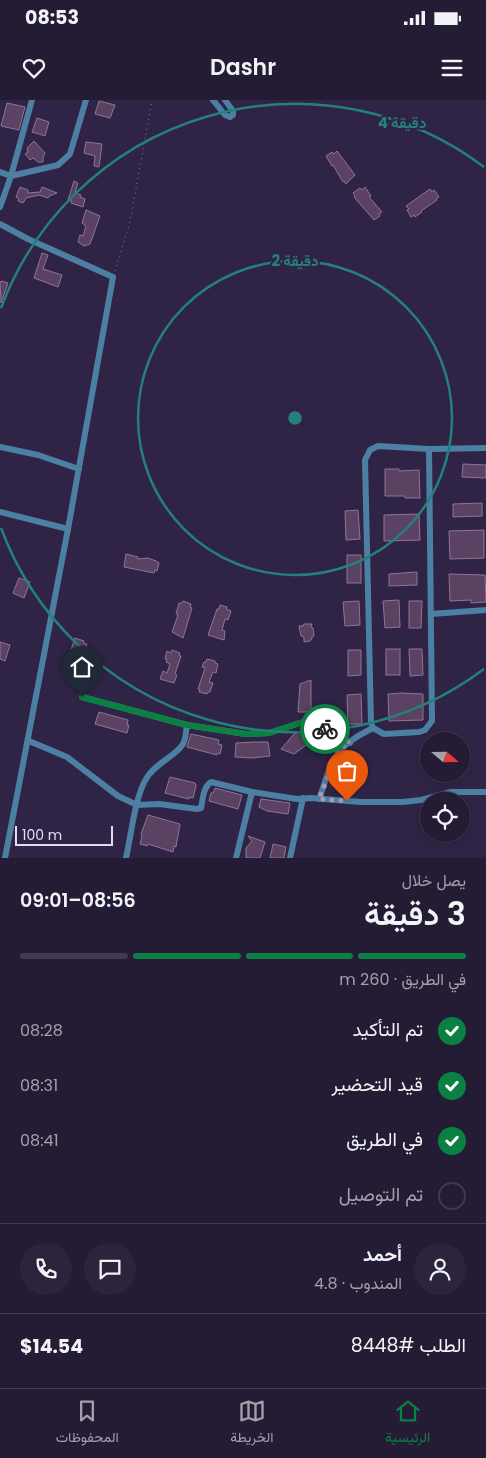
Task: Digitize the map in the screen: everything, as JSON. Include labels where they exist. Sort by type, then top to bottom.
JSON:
[{"type":"street","points":[[0,206],[32,100]]},
{"type":"street","points":[[0,172],[10,176],[58,166],[64,161],[70,154],[86,100]]},
{"type":"street","points":[[213,100],[224,115],[230,117],[233,115],[233,111],[225,100]]},
{"type":"street","points":[[0,224],[28,239],[113,277],[29,741],[5,858]]},
{"type":"street","points":[[429,449],[432,721],[425,730],[419,732],[384,734],[373,728],[371,723],[366,460],[370,450],[378,446],[429,449],[486,448]]},
{"type":"street","points":[[0,448],[38,455],[79,469]]},
{"type":"street","points":[[0,512],[68,529]]},
{"type":"street","points":[[431,614],[486,610]]},
{"type":"street","points":[[82,697],[187,725],[246,734],[269,733],[312,719],[317,721],[324,729],[331,730],[350,743]]},
{"type":"street","points":[[126,858],[137,805],[146,778],[161,762],[179,749],[183,743],[187,725]]},
{"type":"street","points":[[319,799],[340,749],[373,728]]},
{"type":"street","points":[[29,741],[67,756],[118,796],[137,805],[159,804],[201,808],[205,788],[211,782],[252,792],[298,799],[361,802],[403,802],[421,800],[451,792],[486,792]]},
{"type":"street","points":[[236,858],[252,792]]},
{"type":"street","points":[[290,858],[303,798]]},
{"type":"path","points":[[113,277],[130,222],[152,100]]},
{"type":"building","points":[[99,101],[115,105],[110,118],[95,114]]},
{"type":"building","points":[[7,103],[25,107],[19,130],[1,126]]},
{"type":"building","points":[[37,118],[49,122],[45,136],[32,132]]},
{"type":"building","points":[[34,141],[45,153],[43,162],[38,162],[33,158],[30,160],[25,154],[28,152],[27,148]]},
{"type":"building","points":[[86,142],[102,144],[99,167],[94,166],[95,156],[84,153]]},
{"type":"building","points":[[337,151],[355,175],[346,184],[326,156]]},
{"type":"building","points":[[74,181],[78,183],[75,193],[85,199],[83,207],[68,200]]},
{"type":"building","points":[[20,187],[28,190],[28,193],[40,192],[42,187],[57,193],[48,198],[39,195],[26,198],[23,203],[18,201],[19,199],[16,197]]},
{"type":"building","points":[[365,187],[371,196],[369,197],[382,212],[374,220],[354,197],[353,193]]},
{"type":"building","points":[[430,189],[432,192],[434,190],[439,197],[437,200],[415,217],[414,215],[411,217],[406,206]]},
{"type":"building","points":[[86,210],[100,216],[90,244],[84,246],[78,242],[80,235],[83,236],[86,226],[82,223]]},
{"type":"building","points":[[42,253],[48,255],[43,269],[62,275],[58,287],[34,278]]},
{"type":"building","points":[[0,282],[8,283],[1,303]]},
{"type":"building","points":[[463,464],[486,465],[486,478],[462,477]]},
{"type":"building","points":[[385,469],[399,469],[399,471],[419,470],[420,498],[385,496]]},
{"type":"building","points":[[482,503],[482,516],[453,517],[453,504]]},
{"type":"building","points":[[358,510],[360,539],[346,540],[345,511]]},
{"type":"building","points":[[419,514],[420,540],[384,541],[384,515]]},
{"type":"building","points":[[484,530],[484,558],[450,559],[449,531]]},
{"type":"building","points":[[126,554],[138,557],[138,559],[148,558],[156,561],[159,563],[157,571],[155,570],[154,573],[124,567]]},
{"type":"building","points":[[347,555],[361,555],[361,583],[347,583]]},
{"type":"building","points":[[417,572],[417,585],[389,586],[389,574]]},
{"type":"building","points":[[449,574],[485,575],[486,602],[471,603],[471,600],[450,601]]},
{"type":"building","points":[[19,578],[30,582],[24,598],[13,593]]},
{"type":"building","points":[[399,600],[400,627],[385,628],[383,601]]},
{"type":"building","points":[[183,601],[191,604],[190,607],[192,608],[183,638],[172,632],[178,615],[176,614],[179,603]]},
{"type":"building","points":[[359,601],[360,625],[345,626],[343,602]]},
{"type":"building","points":[[409,601],[422,601],[421,628],[409,628]]},
{"type":"building","points":[[220,605],[227,607],[226,609],[231,611],[228,620],[225,619],[222,630],[225,631],[224,640],[208,635]]},
{"type":"building","points":[[312,624],[314,636],[312,636],[310,641],[304,642],[304,637],[301,636],[299,626]]},
{"type":"building","points":[[75,638],[87,644],[84,653],[80,652],[77,662],[82,664],[80,671],[77,670],[76,674],[64,670]]},
{"type":"building","points":[[0,642],[10,645],[5,661],[0,659]]},
{"type":"building","points":[[386,649],[400,649],[400,675],[386,675]]},
{"type":"building","points":[[409,649],[422,649],[423,675],[410,676]]},
{"type":"building","points":[[172,650],[180,653],[179,656],[181,656],[174,683],[160,679],[163,671],[167,673],[170,664],[165,659],[167,651],[171,653]]},
{"type":"building","points":[[348,650],[361,650],[361,675],[348,676]]},
{"type":"building","points":[[207,659],[218,664],[216,673],[213,672],[209,682],[213,683],[210,692],[207,694],[199,692],[200,690],[198,689],[205,668],[202,667]]},
{"type":"building","points":[[311,680],[311,712],[298,712],[300,684]]},
{"type":"building","points":[[361,694],[362,724],[348,724],[347,695]]},
{"type":"building","points":[[388,694],[423,694],[423,720],[389,721]]},
{"type":"building","points":[[99,712],[128,720],[127,733],[95,724]]},
{"type":"building","points":[[307,731],[309,743],[294,754],[281,749],[296,732]]},
{"type":"building","points":[[191,734],[219,740],[218,744],[222,745],[220,754],[218,753],[217,755],[187,747]]},
{"type":"building","points":[[268,742],[270,756],[235,757],[236,743]]},
{"type":"building","points":[[170,777],[195,783],[193,798],[189,797],[189,799],[165,793]]},
{"type":"building","points":[[215,788],[242,795],[238,809],[209,801],[211,793],[213,793]]},
{"type":"building","points":[[261,799],[290,803],[288,814],[267,811],[259,807]]},
{"type":"building","points":[[148,815],[180,824],[176,847],[174,846],[173,852],[148,844],[147,846],[140,844],[141,834]]},
{"type":"building","points":[[248,836],[265,842],[260,858],[246,858],[246,848],[252,841]]},
{"type":"building","points":[[273,844],[286,847],[284,858],[270,858]]},
{"type":"way so far","points":[[325,729],[331,730],[350,743],[340,749],[335,758],[319,799],[347,801]]},
{"type":"route","points":[[82,697],[187,725],[246,734],[269,733],[312,719],[325,729]]}]
